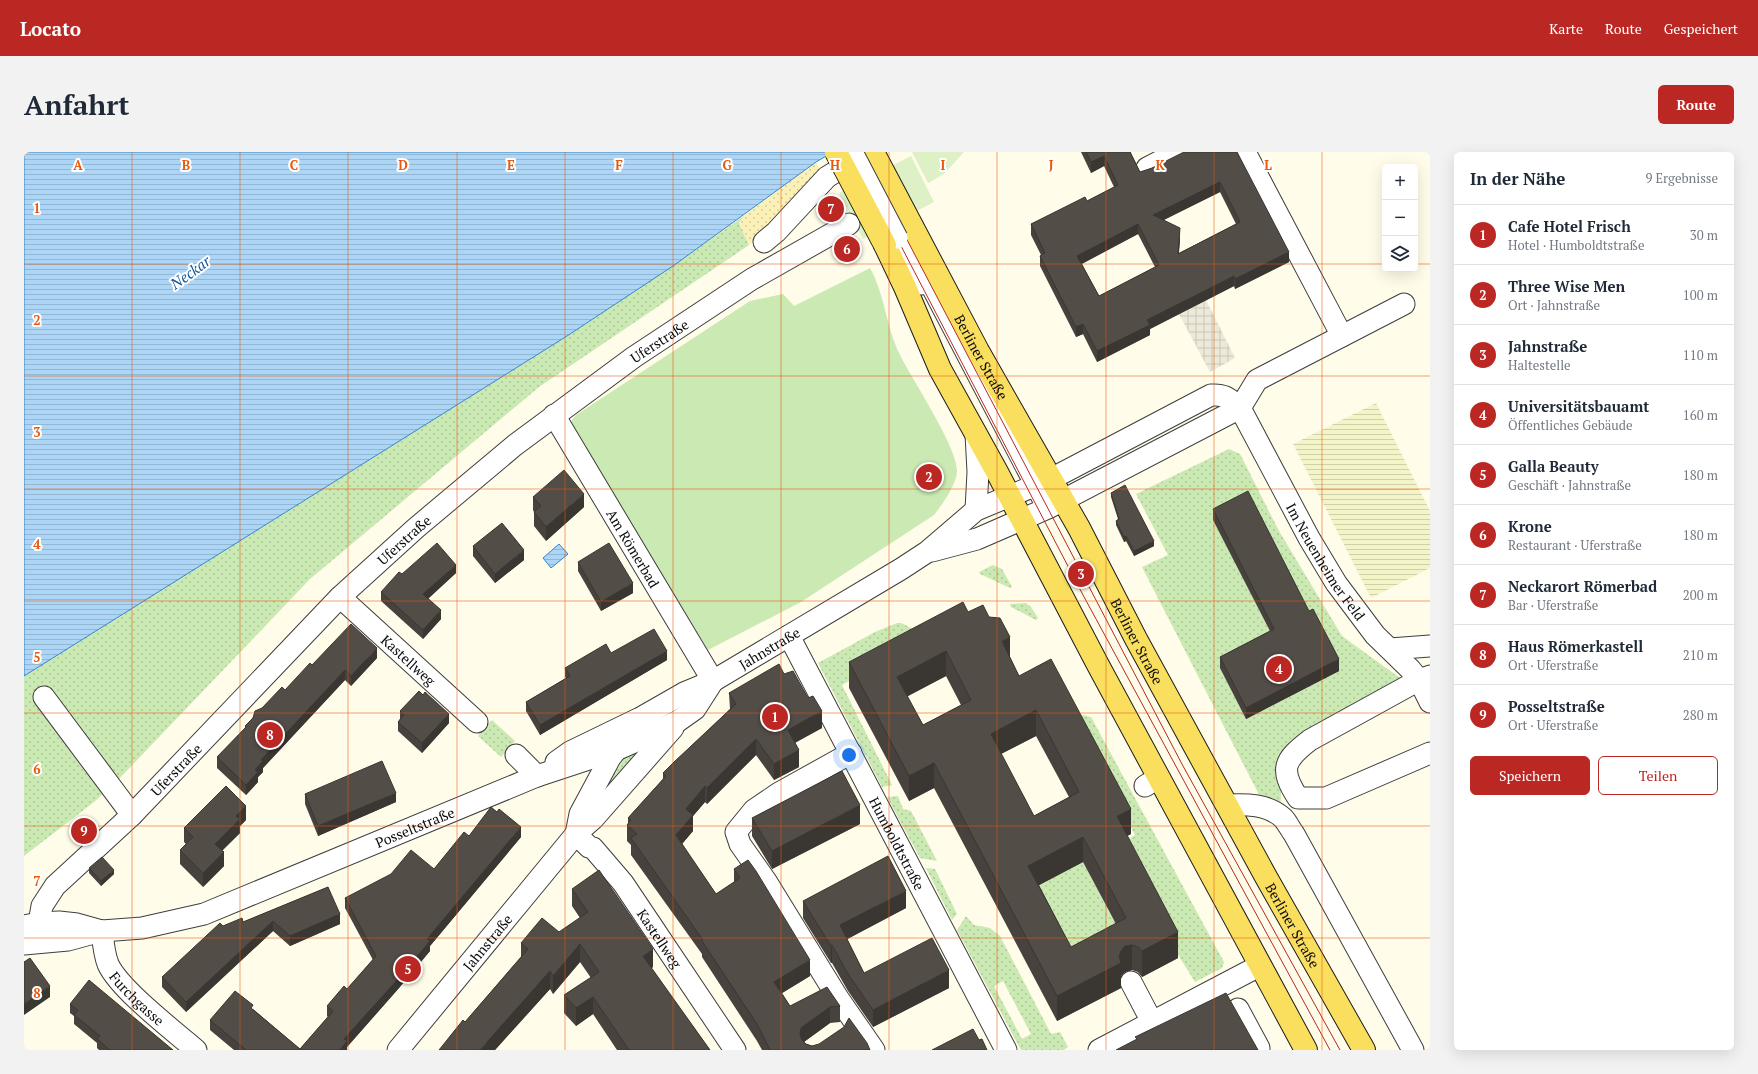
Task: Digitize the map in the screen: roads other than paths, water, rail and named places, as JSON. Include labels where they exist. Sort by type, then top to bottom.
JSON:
[{"type":"main road","points":[[836,152],[900,237]]},
{"type":"main road","points":[[873,152],[900,237]]},
{"type":"main road","name":"Berliner Straße","points":[[900,237],[905,287],[940,370],[976,434],[1031,488],[1043,510],[1152,782],[1306,1050]]},
{"type":"main road","name":"Berliner Straße","points":[[900,237],[978,351],[1031,488],[1043,510],[1228,806],[1266,877],[1364,1050]]},
{"type":"street","points":[[852,152],[900,237]]},
{"type":"street","points":[[861,152],[900,237]]},
{"type":"street","points":[[790,257],[770,237],[827,176],[869,152]]},
{"type":"street","points":[[1147,168],[1178,152]]},
{"type":"street","points":[[1245,152],[1342,336]]},
{"type":"street","name":"Uferstraße","points":[[31,924],[54,886],[132,815],[340,597],[416,528],[554,415],[600,381],[689,320],[790,257],[849,224]]},
{"type":"street","points":[[1240,408],[1257,380],[1404,304]]},
{"type":"street","name":"Jahnstraße","points":[[576,834],[580,814],[610,758],[642,717],[684,693],[713,681],[927,552],[976,510],[1031,488],[1211,395],[1221,394],[1230,399],[1240,408],[1043,510],[977,540],[927,552]]},
{"type":"street","name":"Im Neuenheimer Feld","points":[[1240,408],[1309,538],[1336,583],[1375,635],[1410,668],[1424,678],[1430,702]]},
{"type":"street","name":"Am Römerbad","points":[[554,415],[713,681]]},
{"type":"street","points":[[976,434],[978,472],[976,510]]},
{"type":"street","name":"Kastellweg","points":[[340,597],[477,722]]},
{"type":"street","name":"Humboldtstraße","points":[[789,636],[1006,1050]]},
{"type":"street","points":[[1390,649],[1425,644]]},
{"type":"street","points":[[1424,678],[1345,720],[1310,740],[1298,749],[1290,758],[1286,768],[1288,782],[1298,798],[1326,798],[1430,753]]},
{"type":"street","name":"Jahnstraße","points":[[616,750],[678,721],[695,709],[713,681]]},
{"type":"street","points":[[44,698],[132,815]]},
{"type":"street","name":"Posseltstraße","points":[[537,776],[570,752],[642,717]]},
{"type":"street","name":"Jahnstraße","points":[[398,1050],[576,834],[593,819],[678,721]]},
{"type":"street","name":"Posseltstraße","points":[[31,924],[78,924],[102,931],[163,925],[204,914],[537,776],[616,750]]},
{"type":"street","points":[[851,753],[779,793],[754,810],[736,832],[740,844],[766,880],[838,998],[874,1050]]},
{"type":"street","points":[[516,755],[537,776]]},
{"type":"street","points":[[1228,806],[1243,804],[1260,806],[1282,818],[1297,840],[1413,1050]]},
{"type":"street","name":"Kastellweg","points":[[576,834],[589,847],[593,848],[623,883],[735,1050]]},
{"type":"street","points":[[24,944],[68,940],[102,931]]},
{"type":"street","name":"Furchgasse","points":[[102,931],[108,964],[114,974],[146,1006],[196,1050]]},
{"type":"street","points":[[1099,1050],[1259,966]]},
{"type":"street","points":[[1131,982],[1152,1022]]},
{"type":"street","points":[[1238,1008],[1259,1048]]},
{"type":"water","name":"Neckar","points":[[24,152],[833,152],[816,162],[673,266],[567,336],[24,676]]},
{"type":"water","points":[[559,544],[568,554],[551,568],[543,558]]},
{"type":"tram line","points":[[852,152],[1083,595],[1330,1050]]},
{"type":"tram line","points":[[861,152],[1183,766],[1340,1050]]},
{"type":"place","name":"Neckarort Römerbad","points":[[831,209]]},
{"type":"place","name":"Krone","points":[[847,249]]},
{"type":"place","name":"Three Wise Men","points":[[929,477]]},
{"type":"place","name":"Jahnstraße","points":[[1081,574]]},
{"type":"place","name":"Universitätsbauamt","points":[[1279,669]]},
{"type":"place","name":"Cafe Hotel Frisch","points":[[775,717]]},
{"type":"place","name":"Haus Römerkastell","points":[[270,735]]},
{"type":"place","name":"Posseltstraße","points":[[84,831]]},
{"type":"place","name":"Galla Beauty","points":[[408,969]]}]
